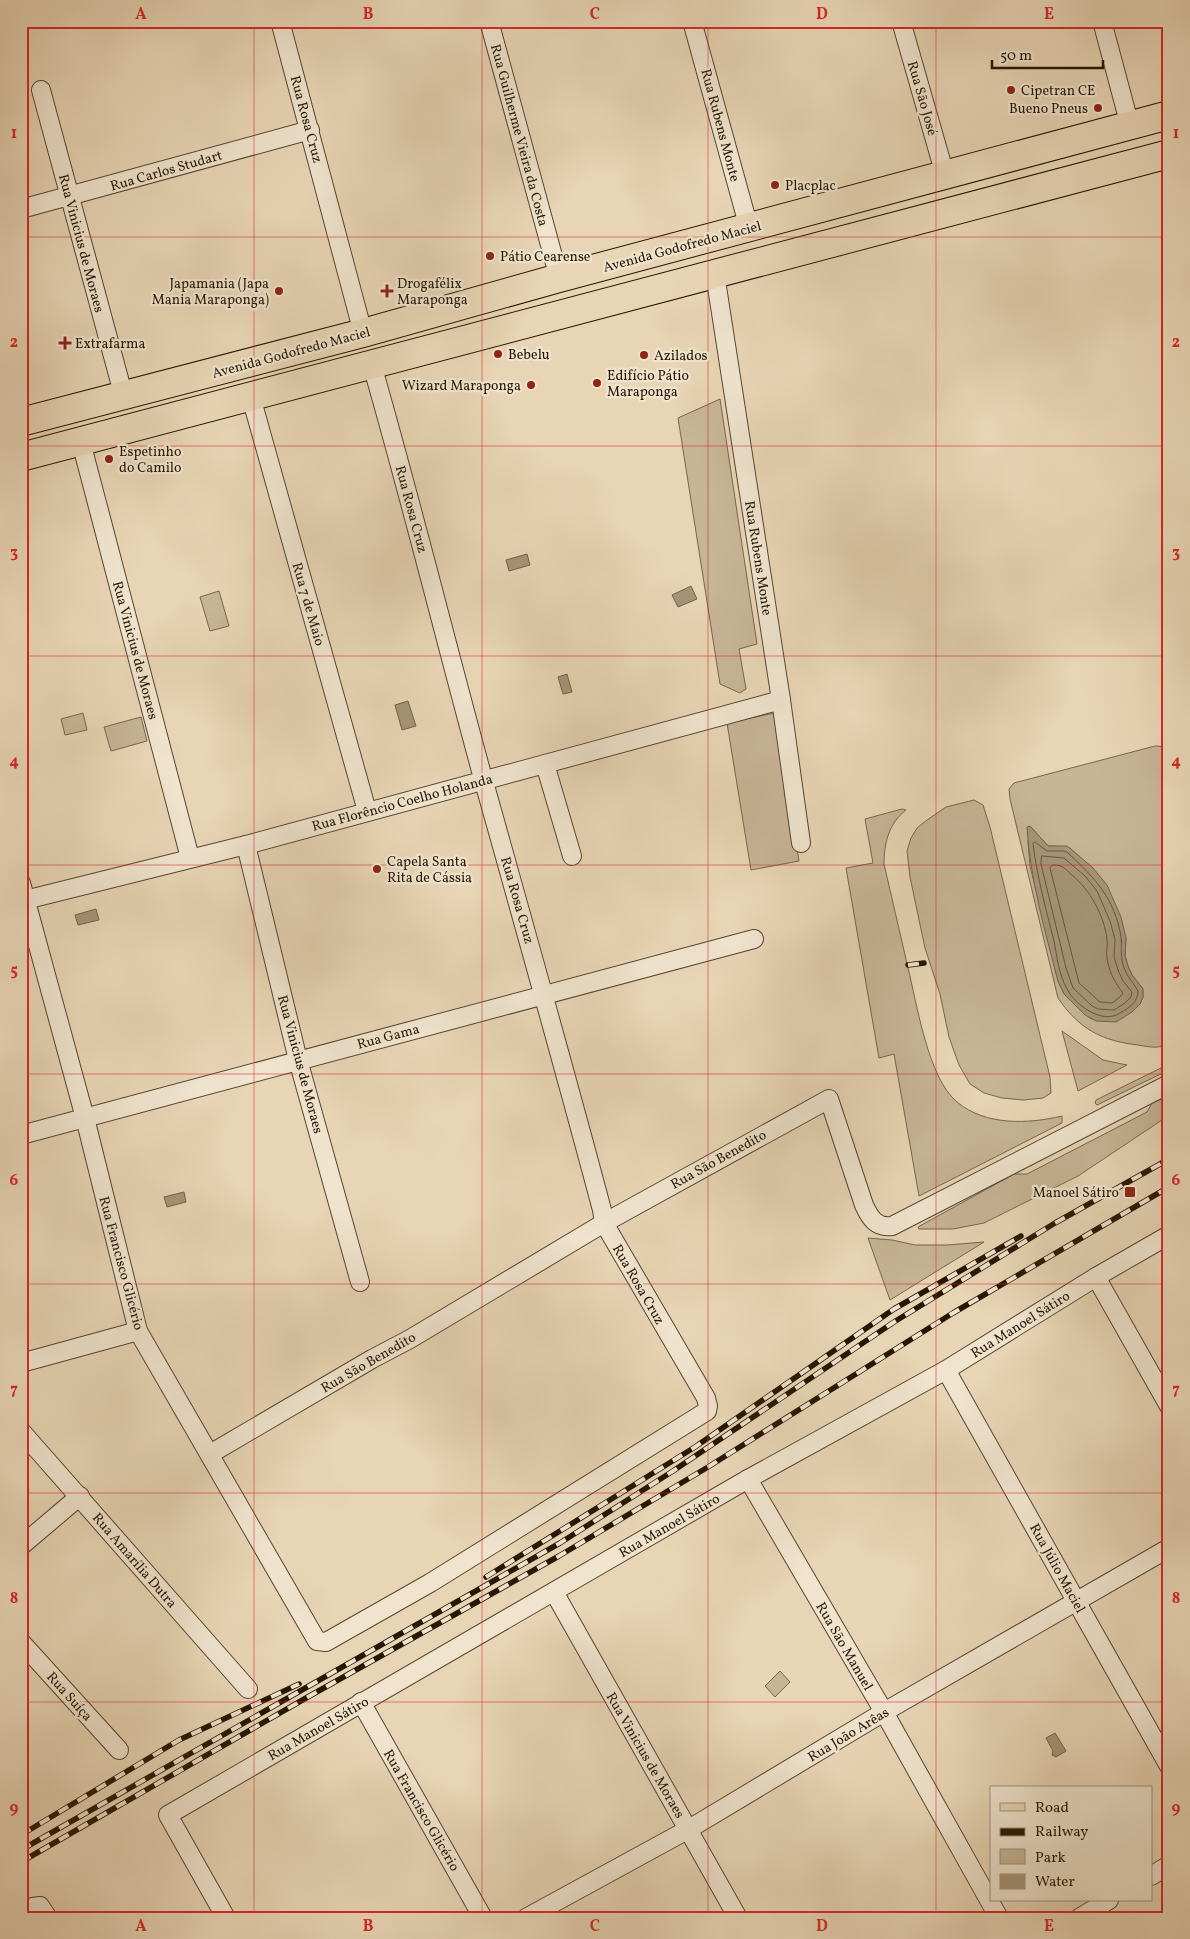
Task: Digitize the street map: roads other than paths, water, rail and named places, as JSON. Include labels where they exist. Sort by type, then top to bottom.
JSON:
[{"type":"main road","name":"Avenida Godofredo Maciel","points":[[21,422],[363,333],[559,278],[1169,115]]},
{"type":"main road","points":[[21,458],[1169,154]]},
{"type":"main road","points":[[487,298],[496,332]]},
{"type":"main road","points":[[444,310],[453,344]]},
{"type":"street","name":"Rua Rosa Cruz","points":[[280,21],[363,333]]},
{"type":"street","name":"Rua Guilherme Vieira da Costa","points":[[489,21],[559,278]]},
{"type":"street","name":"Rua Rubens Monte","points":[[692,21],[749,228]]},
{"type":"street","name":"Rua São José","points":[[901,21],[945,175]]},
{"type":"street","points":[[1102,21],[1130,126]]},
{"type":"street","name":"Rua Vinicius de Moraes","points":[[41,90],[124,396]]},
{"type":"street","name":"Rua Carlos Studart","points":[[21,209],[310,130]]},
{"type":"street","name":"Rua Rubens Monte","points":[[715,274],[781,700],[801,843]]},
{"type":"street","name":"Rua Rosa Cruz","points":[[314,1637],[317,1642],[326,1642],[430,1582],[704,1414],[708,1406],[706,1398],[604,1223],[545,995],[484,780],[409,496],[372,366]]},
{"type":"street","name":"Rua 7 de Maio","points":[[251,397],[367,811]]},
{"type":"street","name":"Rua Vinicius de Moraes","points":[[81,442],[190,858]]},
{"type":"street","name":"Rua Florêncio Coelho Holanda","points":[[24,900],[246,845],[781,700]]},
{"type":"street","points":[[545,764],[572,856]]},
{"type":"street","name":"Rua Vinicius de Moraes","points":[[246,845],[298,1060],[340,1187],[360,1282]]},
{"type":"street","name":"Rua Francisco Glicério","points":[[21,883],[24,900],[85,1118],[138,1331],[314,1637]]},
{"type":"street","name":"Rua Gama","points":[[21,1135],[754,939]]},
{"type":"street","name":"Rua São Benedito","points":[[210,1454],[372,1359],[410,1339],[604,1223],[828,1099],[864,1205],[870,1218],[877,1224],[886,1227],[892,1226],[1169,1084]]},
{"type":"street","name":"Rua Manoel Sátiro","points":[[226,1918],[168,1815],[748,1479],[946,1370],[1096,1277],[1169,1236]]},
{"type":"street","points":[[1096,1277],[1169,1406]]},
{"type":"street","points":[[21,1363],[138,1331]]},
{"type":"street","name":"Rua Júlio Maciel","points":[[946,1370],[1169,1766]]},
{"type":"street","name":"Rua Amarília Dutra","points":[[21,1431],[248,1689]]},
{"type":"street","name":"Rua São Manuel","points":[[748,1479],[884,1712],[990,1902]]},
{"type":"street","points":[[21,1546],[80,1496]]},
{"type":"street","name":"Rua João Arêas","points":[[528,1917],[689,1829],[884,1712],[1169,1548]]},
{"type":"street","name":"Rua Vinicius de Moraes","points":[[554,1592],[738,1918]]},
{"type":"street","name":"Rua Suíça","points":[[21,1642],[119,1750]]},
{"type":"street","name":"Rua Francisco Glicério","points":[[361,1702],[483,1918]]},
{"type":"street","points":[[1152,1875],[1169,1866]]},
{"type":"street","name":"Rua São Manuel","points":[[990,1902],[999,1918]]},
{"type":"street","points":[[1079,1918],[1106,1902]]},
{"type":"street","points":[[21,1913],[40,1906],[48,1918]]},
{"type":"water","points":[[527,554],[530,565],[509,571],[506,560]]},
{"type":"water","points":[[691,586],[697,599],[678,607],[672,595]]},
{"type":"water","points":[[567,674],[572,692],[563,694],[558,677]]},
{"type":"water","points":[[408,701],[416,726],[402,730],[395,705]]},
{"type":"water","points":[[1030,826],[1048,846],[1067,846],[1071,849],[1093,868],[1107,885],[1121,917],[1126,938],[1125,956],[1128,966],[1132,975],[1143,989],[1143,997],[1140,1004],[1132,1012],[1116,1022],[1096,1021],[1085,1015],[1064,994],[1058,981],[1043,924],[1031,866],[1027,827]]},
{"type":"water","points":[[96,909],[99,920],[78,925],[75,915]]},
{"type":"water","points":[[184,1192],[186,1202],[167,1207],[164,1197]]},
{"type":"water","points":[[1055,1733],[1066,1751],[1056,1757],[1052,1755],[1053,1751],[1046,1738]]},
{"type":"railway","points":[[908,965],[924,963]]},
{"type":"railway","points":[[21,1850],[560,1543],[673,1471],[894,1322],[1055,1223],[1169,1159]]},
{"type":"railway","points":[[21,1862],[306,1698],[559,1556],[708,1467],[953,1313],[1169,1187]]},
{"type":"railway","points":[[486,1577],[695,1447],[894,1309],[1021,1236]]},
{"type":"railway","points":[[21,1835],[179,1740],[299,1684]]},
{"type":"place","name":"Cipetran CE","points":[[1011,90]]},
{"type":"place","name":"Bueno Pneus","points":[[1098,108]]},
{"type":"place","name":"Placplac","points":[[775,185]]},
{"type":"place","name":"Pátio Cearense","points":[[490,256]]},
{"type":"place","name":"Japamania (Japa Mania Maraponga)","points":[[279,291]]},
{"type":"place","name":"Drogafélix Maraponga","points":[[387,291]]},
{"type":"place","name":"Extrafarma","points":[[65,343]]},
{"type":"place","name":"Bebelu","points":[[498,354]]},
{"type":"place","name":"Azilados","points":[[644,355]]},
{"type":"place","name":"Edifício Pátio Maraponga","points":[[597,383]]},
{"type":"place","name":"Wizard Maraponga","points":[[531,385]]},
{"type":"place","name":"Espetinho do Camilo","points":[[109,459]]},
{"type":"place","name":"Capela Santa Rita de Cássia","points":[[377,869]]},
{"type":"place","name":"Manoel Sátiro","points":[[1130,1192]]}]
